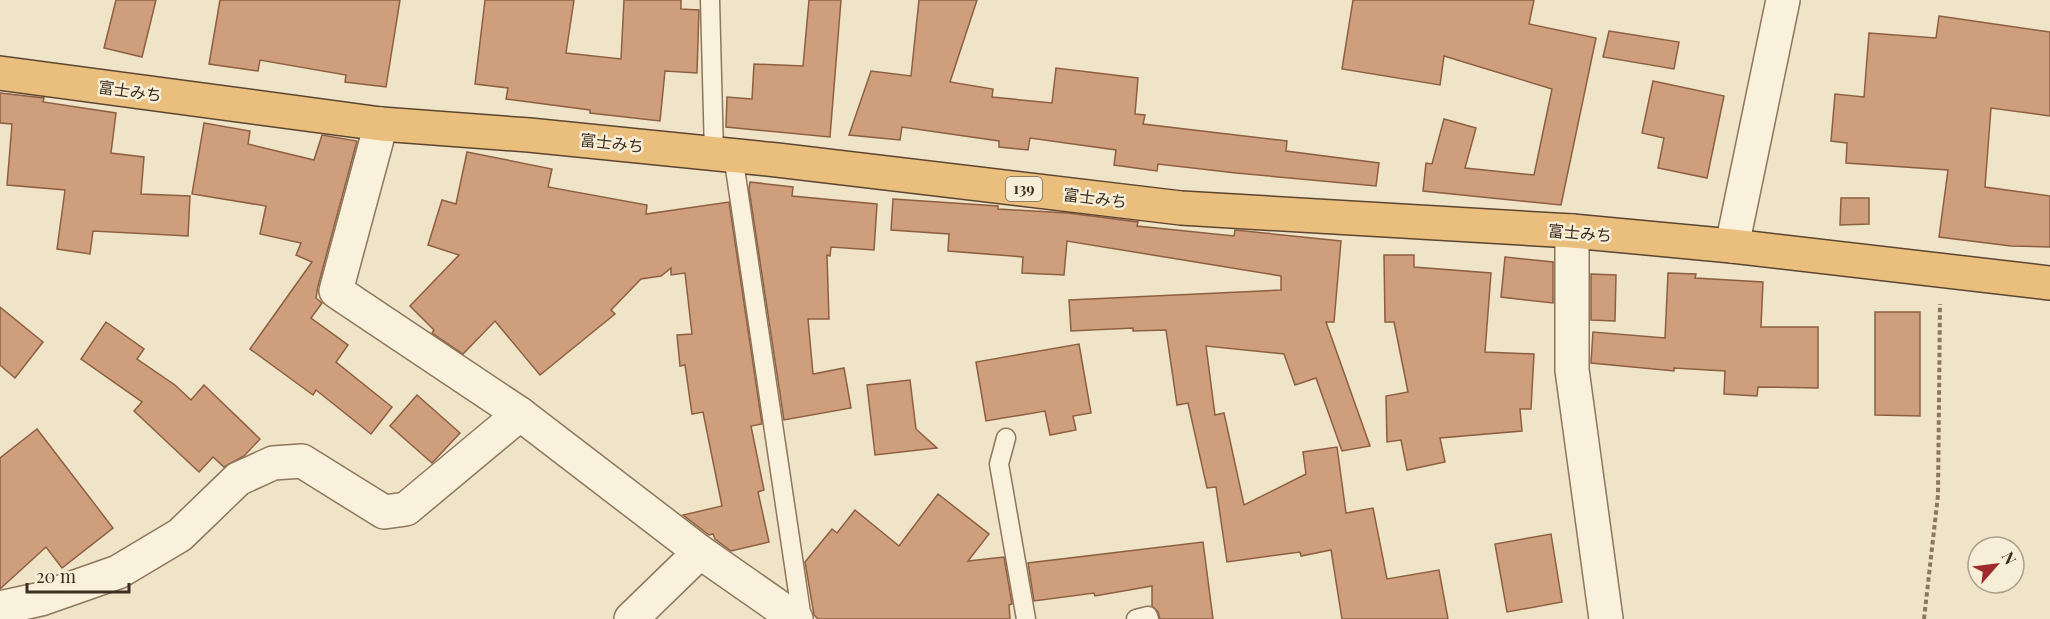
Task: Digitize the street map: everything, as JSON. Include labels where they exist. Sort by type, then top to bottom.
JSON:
[{"type":"highway","name":"富士みち","points":[[0,74],[381,124],[529,135],[723,154],[1182,208],[1572,231],[1732,246],[2050,283]]},
{"type":"street","points":[[1732,246],[1783,0]]},
{"type":"street","points":[[381,124],[336,291],[520,414],[700,552],[796,619]]},
{"type":"street","points":[[1572,231],[1572,370],[1606,619]]},
{"type":"street","points":[[0,608],[41,598],[118,572],[180,535],[238,479],[273,463],[302,461],[384,512],[406,509],[520,414]]},
{"type":"street","points":[[631,619],[700,552]]},
{"type":"lane","points":[[710,0],[723,154],[802,619]]},
{"type":"lane","points":[[1006,438],[999,464],[1026,619]]},
{"type":"lane","points":[[1136,619],[1148,616],[1149,619]]},
{"type":"path","points":[[1924,619],[1938,495],[1941,271]]},
{"type":"building","points":[[116,0],[156,0],[142,57],[104,48]]},
{"type":"building","points":[[220,0],[400,0],[386,87],[345,82],[346,75],[260,60],[258,71],[209,64]]},
{"type":"building","points":[[485,0],[574,0],[566,53],[621,59],[624,0],[681,0],[681,9],[699,10],[697,73],[665,71],[660,121],[590,113],[590,110],[506,99],[508,88],[475,84]]},
{"type":"building","points":[[809,0],[841,0],[830,137],[726,127],[727,97],[752,99],[754,64],[803,66]]},
{"type":"building","points":[[919,0],[977,0],[950,82],[993,89],[992,97],[1052,103],[1056,68],[1138,78],[1135,114],[1145,115],[1143,124],[1287,141],[1286,151],[1379,163],[1376,186],[1158,164],[1157,171],[1114,165],[1116,150],[1030,138],[1028,150],[999,147],[999,141],[902,127],[900,140],[849,135],[871,71],[911,76]]},
{"type":"building","points":[[1353,0],[1534,0],[1529,24],[1596,38],[1561,205],[1423,191],[1426,163],[1432,164],[1444,119],[1476,128],[1465,168],[1534,175],[1552,89],[1444,56],[1440,85],[1342,69]]},
{"type":"building","points":[[1939,16],[2050,32],[2050,116],[1991,108],[1985,187],[2050,196],[2050,247],[2011,246],[1939,237],[1948,170],[1846,163],[1847,143],[1831,141],[1835,94],[1864,97],[1869,33],[1936,38]]},
{"type":"building","points":[[1609,31],[1679,42],[1674,69],[1603,57]]},
{"type":"building","points":[[1653,81],[1724,96],[1707,178],[1658,168],[1664,138],[1642,133]]},
{"type":"building","points":[[0,93],[44,98],[43,102],[116,113],[111,153],[144,157],[141,194],[190,196],[188,236],[93,231],[90,254],[57,249],[65,190],[7,185],[12,124],[0,123]]},
{"type":"building","points":[[204,123],[250,131],[248,144],[314,160],[322,135],[357,141],[318,286],[316,298],[322,303],[311,318],[348,345],[336,362],[392,407],[371,434],[316,390],[313,395],[250,349],[312,262],[296,255],[301,243],[260,234],[266,206],[192,194]]},
{"type":"building","points":[[467,152],[552,169],[548,187],[647,205],[646,214],[729,202],[762,424],[751,426],[764,490],[758,492],[769,542],[731,551],[715,539],[713,534],[709,535],[683,515],[722,506],[703,412],[692,414],[685,365],[680,366],[677,335],[692,334],[685,273],[671,275],[671,268],[661,276],[641,279],[611,310],[615,314],[540,375],[495,321],[463,354],[432,333],[434,330],[410,306],[459,255],[428,245],[442,200],[456,204]]},
{"type":"building","points":[[750,182],[793,187],[792,196],[877,204],[874,250],[831,247],[830,256],[827,255],[829,319],[808,319],[813,374],[844,368],[851,408],[784,420],[749,189]]},
{"type":"building","points":[[1841,198],[1869,198],[1869,224],[1840,225]]},
{"type":"building","points":[[893,199],[1068,213],[1138,222],[1137,226],[1234,236],[1235,230],[1341,241],[1334,322],[1326,322],[1370,446],[1342,451],[1316,378],[1295,385],[1284,354],[1206,346],[1215,415],[1224,413],[1244,505],[1306,474],[1303,452],[1337,447],[1346,513],[1373,508],[1387,579],[1439,570],[1448,619],[1342,619],[1331,550],[1301,556],[1300,552],[1227,562],[1216,487],[1207,488],[1188,403],[1177,405],[1166,330],[1133,331],[1133,328],[1071,331],[1069,300],[1281,290],[1281,276],[1067,241],[1064,275],[1022,273],[1023,257],[948,251],[949,234],[891,230]]},
{"type":"building","points":[[1384,255],[1414,255],[1414,267],[1491,273],[1485,352],[1534,354],[1531,409],[1520,409],[1522,431],[1440,438],[1445,462],[1407,470],[1401,440],[1387,442],[1386,396],[1408,392],[1394,322],[1385,322]]},
{"type":"building","points":[[1505,257],[1553,262],[1553,303],[1501,297]]},
{"type":"building","points":[[1668,273],[1696,274],[1695,278],[1763,282],[1761,327],[1818,327],[1818,388],[1758,387],[1757,396],[1724,394],[1725,371],[1674,368],[1674,371],[1591,363],[1593,332],[1665,338]]},
{"type":"building","points":[[1591,274],[1616,275],[1615,321],[1591,320]]},
{"type":"building","points":[[0,307],[43,342],[15,378],[0,365]]},
{"type":"building","points":[[1875,312],[1920,312],[1920,416],[1875,415]]},
{"type":"building","points":[[106,322],[144,349],[137,359],[175,385],[191,400],[204,385],[260,439],[244,456],[224,467],[213,457],[199,472],[134,411],[142,402],[81,359]]},
{"type":"building","points":[[1079,344],[1091,413],[1073,416],[1076,430],[1050,435],[1045,411],[986,421],[976,362]]},
{"type":"building","points":[[910,380],[916,429],[937,448],[875,455],[867,385]]},
{"type":"building","points":[[417,395],[460,433],[432,463],[390,426]]},
{"type":"building","points":[[37,429],[113,528],[62,568],[46,547],[0,589],[0,458]]},
{"type":"building","points":[[938,494],[989,534],[968,561],[1004,557],[1012,604],[1009,605],[1010,619],[818,619],[814,615],[805,562],[832,529],[837,533],[855,510],[899,546]]},
{"type":"building","points":[[1551,534],[1562,602],[1507,612],[1495,544]]},
{"type":"building","points":[[1203,542],[1213,619],[1160,619],[1158,612],[1152,606],[1152,586],[1095,596],[1094,593],[1034,601],[1028,563]]}]
